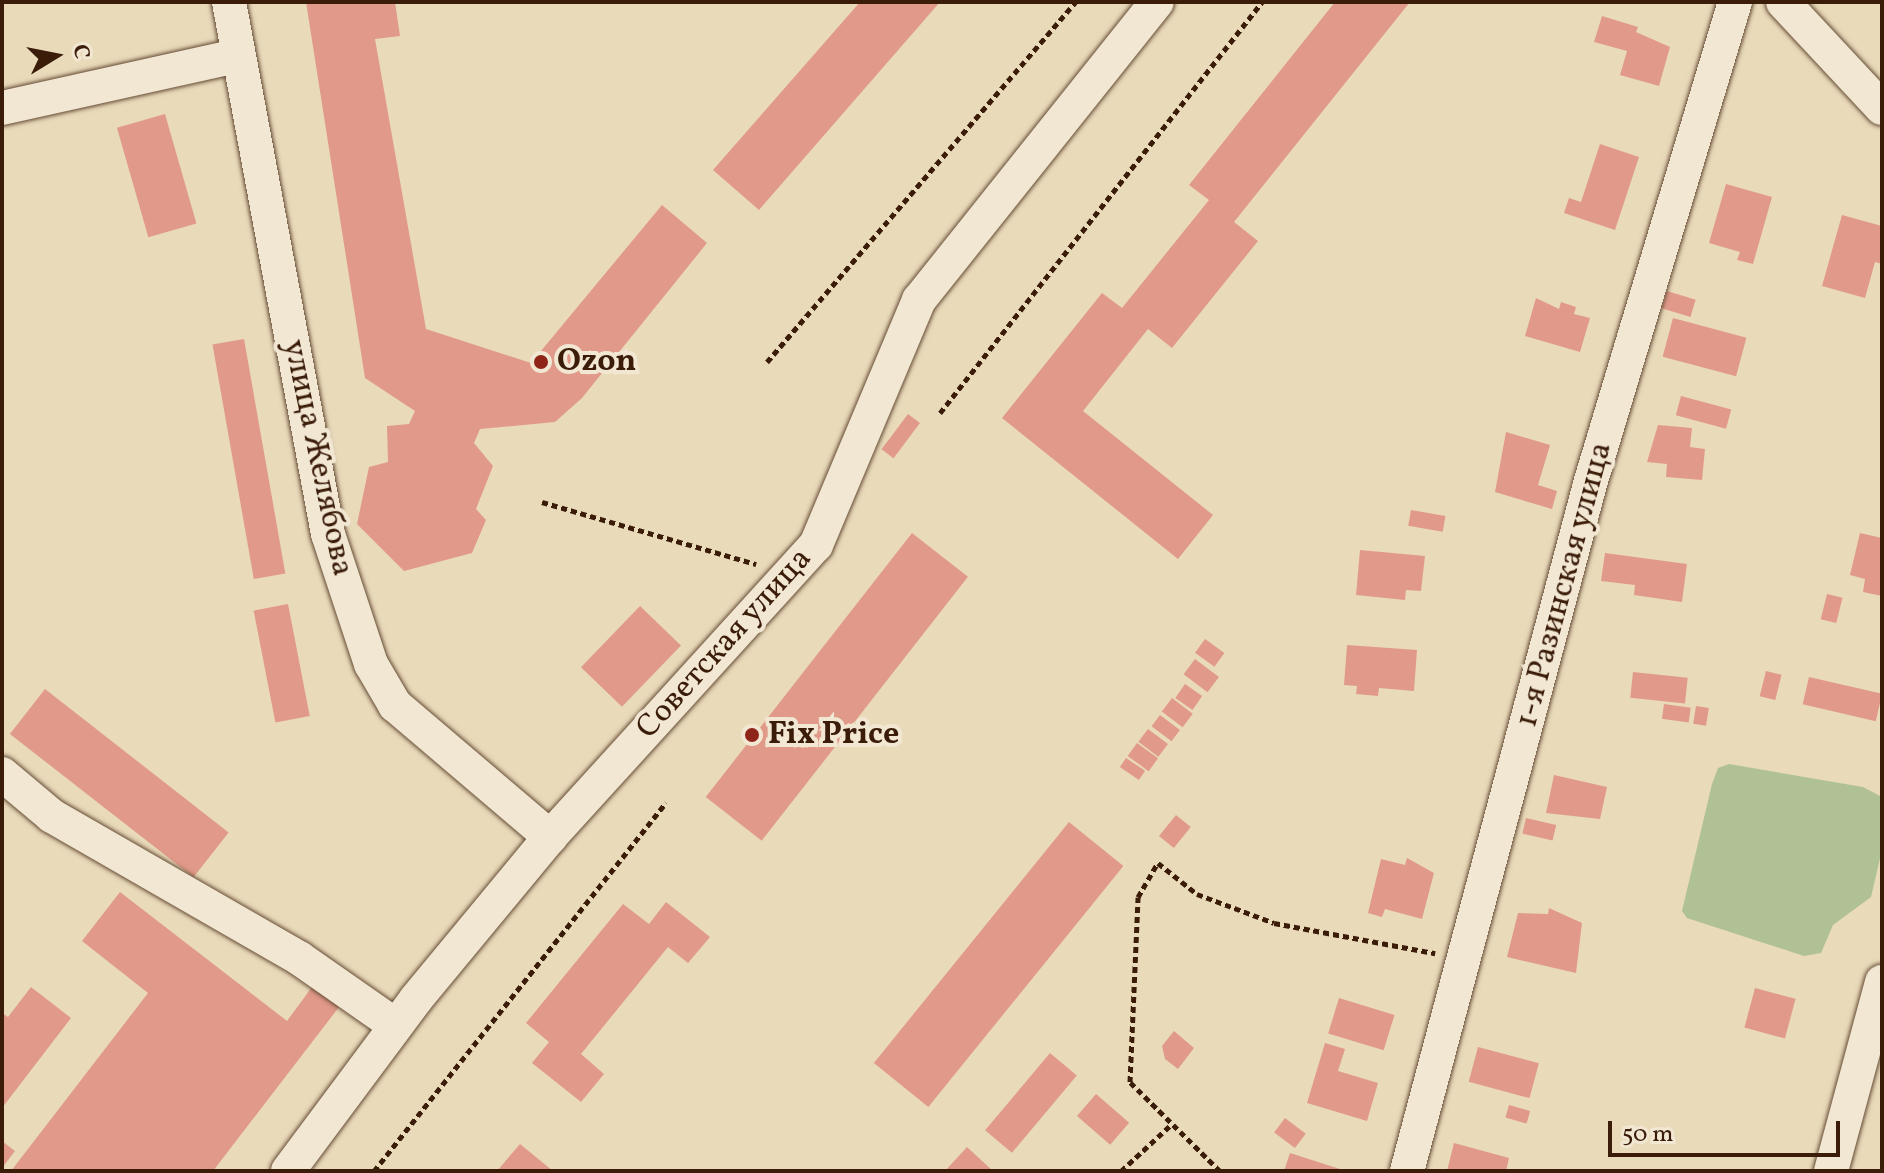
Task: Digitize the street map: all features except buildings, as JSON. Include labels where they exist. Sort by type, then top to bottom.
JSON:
[{"type":"street","name":"улица Желябова","points":[[229,2],[328,534],[371,664],[395,705],[550,837]]},
{"type":"street","name":"Советская улица","points":[[288,1171],[395,1025],[550,837],[816,545],[919,300],[1157,2]]},
{"type":"street","name":"1-я Разинская улица","points":[[1407,1171],[1590,484],[1735,2]]},
{"type":"street","points":[[1783,2],[1882,108]]},
{"type":"street","points":[[2,108],[237,56]]},
{"type":"street","points":[[2,774],[52,816],[167,888],[299,958],[395,1025]]},
{"type":"street","points":[[1831,1171],[1882,982]]},
{"type":"path","points":[[767,362],[1076,2]]},
{"type":"path","points":[[940,413],[1262,2]]},
{"type":"path","points":[[542,502],[790,573]]},
{"type":"path","points":[[374,1171],[666,803]]},
{"type":"path","points":[[1220,1171],[1130,1082],[1138,897],[1158,863],[1197,894],[1274,923],[1465,959]]},
{"type":"path","points":[[1121,1171],[1172,1124]]},
{"type":"green space","points":[[1729,764],[1863,787],[1882,797],[1882,850],[1871,897],[1833,925],[1821,953],[1804,956],[1687,918],[1682,911],[1712,784],[1718,768]]},
{"type":"place","name":"Ozon","points":[[541,362]]},
{"type":"place","name":"Fix Price","points":[[752,735]]}]
